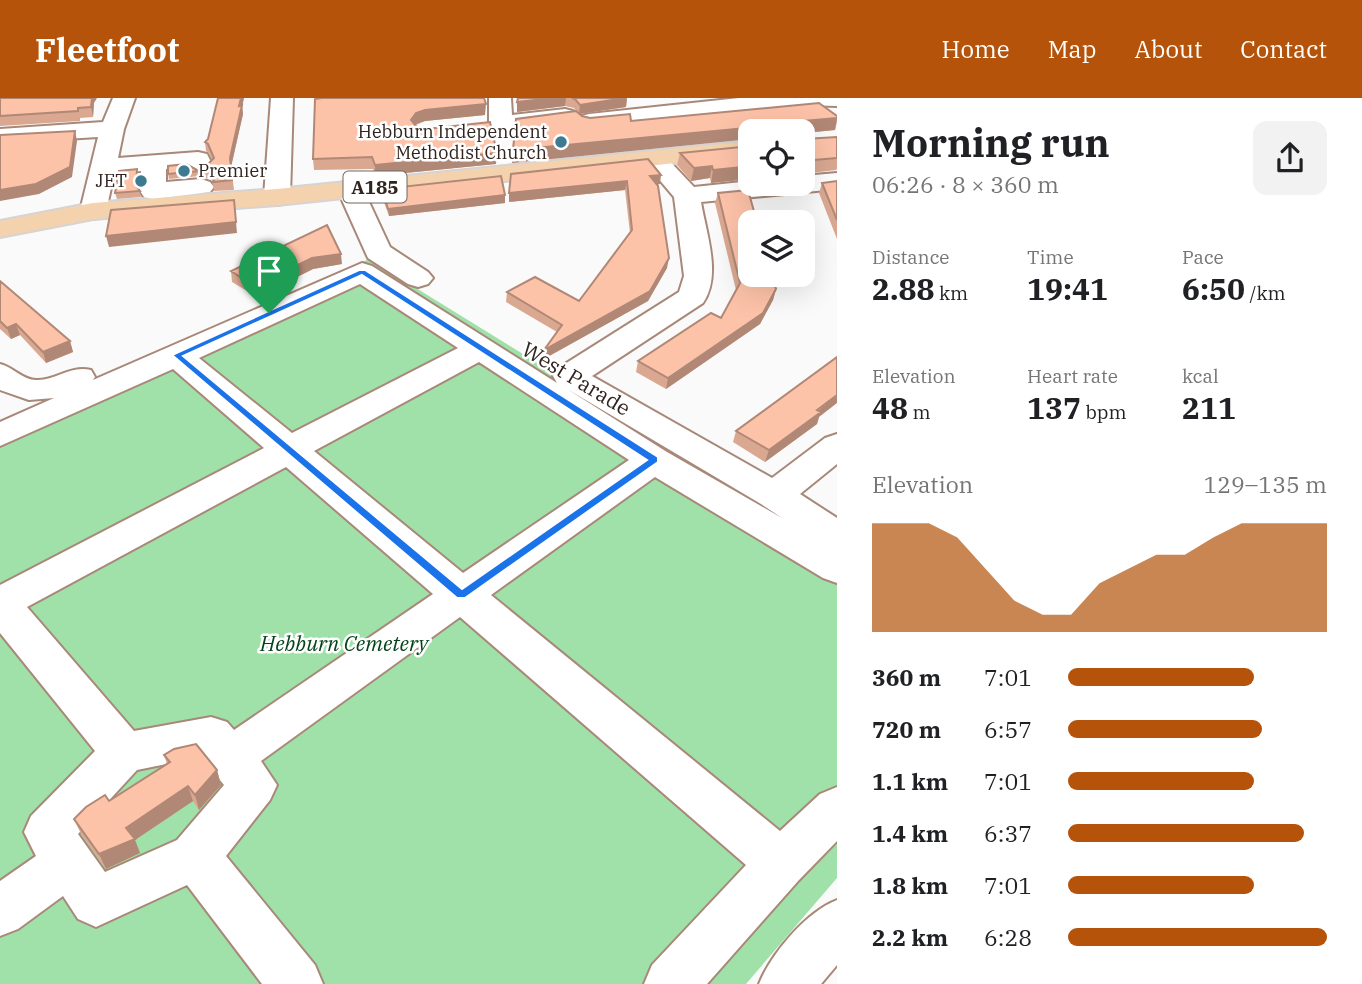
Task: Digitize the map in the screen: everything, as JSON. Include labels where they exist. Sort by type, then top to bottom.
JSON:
[{"type":"main road","name":"A185","points":[[0,229],[93,211],[200,185],[277,197],[738,149]]},
{"type":"street","points":[[93,211],[112,129],[124,98]]},
{"type":"street","points":[[277,197],[282,98]]},
{"type":"street","points":[[500,98],[501,124]]},
{"type":"street","points":[[476,126],[575,112],[647,106],[803,98],[837,99]]},
{"type":"street","points":[[575,112],[608,149]]},
{"type":"street","points":[[0,135],[112,129]]},
{"type":"street","points":[[569,376],[692,297],[699,276],[687,195],[653,159]]},
{"type":"street","points":[[104,167],[154,163],[153,191],[200,185]]},
{"type":"street","points":[[687,195],[837,181]]},
{"type":"street","name":"West Parade","points":[[350,189],[377,252],[569,376],[774,495],[837,536]]},
{"type":"street","points":[[0,435],[362,272],[654,460],[837,569]]},
{"type":"street","points":[[0,374],[13,386],[36,393],[235,310]]},
{"type":"street","points":[[124,753],[0,603],[481,348]]},
{"type":"street","points":[[176,355],[782,863]]},
{"type":"street","points":[[774,495],[837,446]]},
{"type":"street","points":[[229,758],[654,460]]},
{"type":"street","points":[[211,736],[229,758],[253,785],[195,856],[96,902],[48,832],[124,753],[211,736]]},
{"type":"street","points":[[671,984],[782,863],[837,809]]},
{"type":"street","points":[[195,856],[296,984]]},
{"type":"street","points":[[0,911],[69,862]]},
{"type":"street","points":[[786,984],[837,925]]},
{"type":"green space","name":"Hebburn Cemetery","points":[[369,259],[837,548],[837,878],[746,984],[0,984],[0,424]]},
{"type":"building","points":[[0,98],[92,98],[91,107],[78,108],[78,111],[0,116]]},
{"type":"building","points":[[218,98],[241,98],[239,106],[242,105],[230,158],[232,180],[213,182],[215,178],[211,171],[200,167],[214,158],[205,142]]},
{"type":"building","points":[[484,98],[486,104],[425,110],[416,113],[411,120],[417,127],[426,129],[490,122],[497,153],[375,165],[372,157],[313,159],[315,99]]},
{"type":"building","points":[[518,98],[554,98],[517,102]]},
{"type":"building","points":[[572,98],[625,98],[580,105]]},
{"type":"building","points":[[819,103],[837,116],[815,120],[738,119],[738,129],[513,150],[516,119],[576,111],[590,118],[630,114],[631,121]]},
{"type":"building","points":[[75,131],[70,167],[36,184],[0,190],[0,135]]},
{"type":"building","points":[[837,137],[837,158],[815,160],[815,138]]},
{"type":"building","points":[[738,147],[738,168],[713,170],[712,166],[694,168],[680,153]]},
{"type":"building","points":[[648,159],[661,175],[650,176],[658,186],[669,258],[650,291],[544,350],[562,325],[507,292],[535,277],[579,301],[632,230],[627,181],[509,193],[511,174]]},
{"type":"building","points":[[186,164],[199,171],[168,174],[168,166]]},
{"type":"building","points":[[137,169],[136,186],[140,191],[115,193],[119,171]]},
{"type":"building","points":[[501,176],[505,195],[388,209],[382,189]]},
{"type":"building","points":[[837,181],[837,220],[822,183]]},
{"type":"building","points":[[738,191],[738,196],[750,196],[754,210],[738,210],[738,275],[718,193]]},
{"type":"building","points":[[234,200],[236,222],[106,236],[111,210]]},
{"type":"building","points":[[327,225],[341,254],[312,258],[255,286],[231,271]]},
{"type":"building","points":[[0,281],[70,341],[43,352],[16,324],[7,328],[0,321]]},
{"type":"building","points":[[738,287],[775,287],[763,313],[668,378],[638,361],[711,313],[721,318]]},
{"type":"building","points":[[837,357],[837,395],[817,410],[821,412],[769,450],[736,431]]},
{"type":"building","points":[[196,744],[217,770],[195,795],[188,786],[126,828],[135,839],[99,854],[74,819],[86,807],[105,795],[109,801],[170,762],[164,755],[174,749]]},
{"type":"place","name":"Hebburn Independent Methodist Church","points":[[561,142]]},
{"type":"place","name":"Premier","points":[[184,171]]},
{"type":"place","name":"JET","points":[[141,181]]},
{"type":"route","points":[[362,272],[654,460],[461,595],[176,355],[269,313],[362,272]]}]
